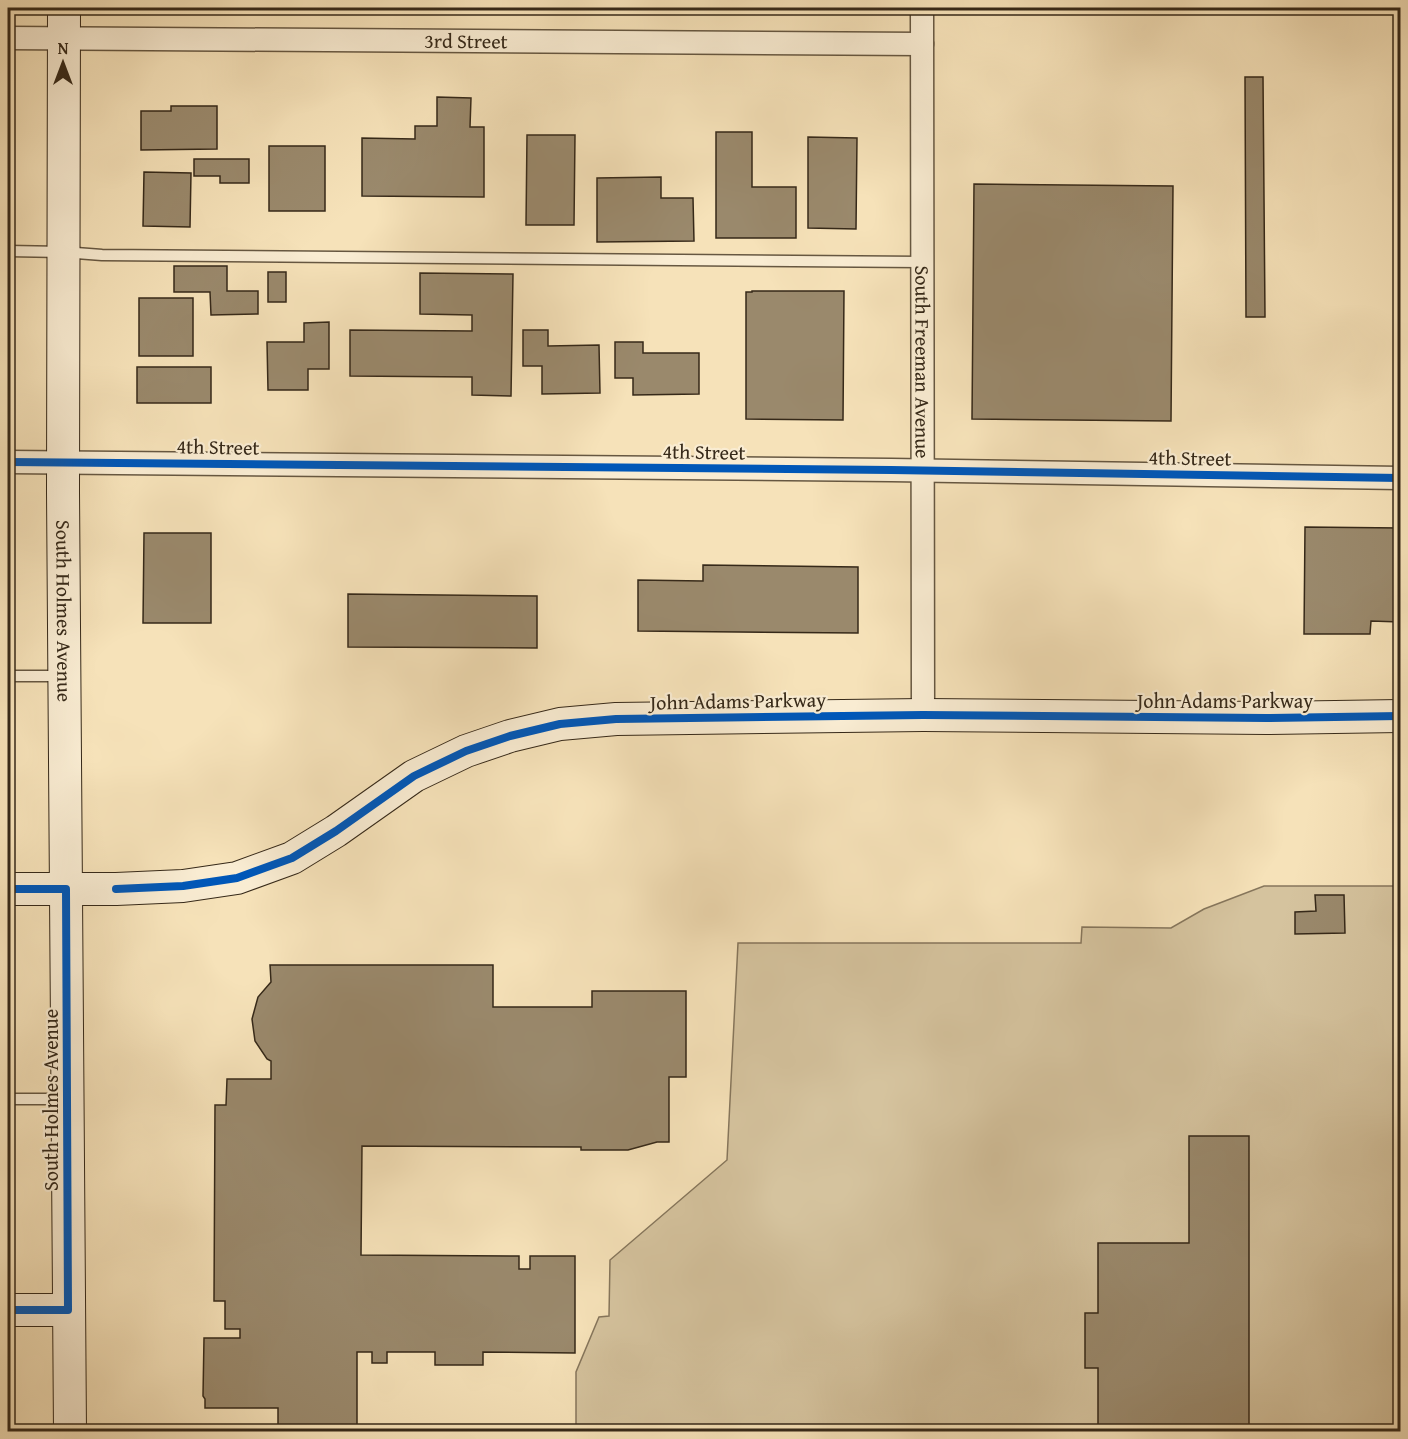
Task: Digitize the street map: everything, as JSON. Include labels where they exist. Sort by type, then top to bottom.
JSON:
[{"type":"street","name":"South Freeman Avenue","points":[[922,8],[923,715]]},
{"type":"street","name":"3rd Street","points":[[8,38],[64,23],[922,44]]},
{"type":"street","name":"South Holmes Avenue","points":[[64,23],[63,462],[69,1431]]},
{"type":"street","name":"4th Street","points":[[8,462],[1401,478]]},
{"type":"street","name":"John Adams Parkway","points":[[8,889],[183,886],[237,878],[292,858],[336,831],[414,776],[465,751],[510,736],[560,724],[616,719],[923,715],[1401,717]]},
{"type":"street","points":[[8,1310],[68,1310]]},
{"type":"lane","points":[[8,251],[102,255],[921,262]]},
{"type":"lane","points":[[8,676],[64,676]]},
{"type":"lane","points":[[8,1099],[67,1099]]},
{"type":"shaded area","points":[[1264,886],[1400,886],[1400,1431],[576,1431],[576,1372],[599,1317],[609,1316],[610,1260],[727,1160],[738,943],[1081,943],[1082,927],[1171,928],[1204,909]]},
{"type":"building","points":[[1245,77],[1263,77],[1265,317],[1246,317]]},
{"type":"building","points":[[437,97],[471,98],[470,127],[484,127],[484,197],[362,196],[362,138],[415,139],[415,126],[437,126]]},
{"type":"building","points":[[171,106],[217,106],[217,149],[141,150],[141,111],[171,111]]},
{"type":"building","points":[[716,132],[752,132],[752,187],[796,187],[796,238],[716,238]]},
{"type":"building","points":[[527,135],[575,135],[574,225],[526,225]]},
{"type":"building","points":[[808,137],[857,138],[856,229],[808,228]]},
{"type":"building","points":[[269,146],[325,146],[325,211],[269,211]]},
{"type":"building","points":[[194,159],[249,159],[249,183],[220,183],[220,176],[194,176]]},
{"type":"building","points":[[144,172],[191,173],[190,227],[143,226]]},
{"type":"building","points":[[661,177],[661,198],[693,198],[694,241],[597,242],[597,178]]},
{"type":"building","points":[[974,184],[1173,186],[1171,421],[972,419]]},
{"type":"building","points":[[174,266],[227,266],[227,291],[258,291],[258,314],[211,315],[210,292],[174,292]]},
{"type":"building","points":[[268,272],[286,272],[286,302],[268,302]]},
{"type":"building","points":[[420,273],[513,274],[511,396],[472,395],[472,377],[350,376],[350,330],[472,331],[472,315],[420,314]]},
{"type":"building","points":[[844,291],[843,420],[746,419],[746,292]]},
{"type":"building","points":[[139,298],[193,298],[193,356],[139,356]]},
{"type":"building","points":[[329,322],[329,369],[308,369],[308,390],[268,390],[267,342],[304,342],[304,323]]},
{"type":"building","points":[[523,330],[548,330],[548,346],[599,345],[600,393],[542,394],[542,366],[523,366]]},
{"type":"building","points":[[615,342],[643,342],[643,353],[699,353],[699,394],[633,395],[633,378],[615,378]]},
{"type":"building","points":[[137,367],[211,367],[211,403],[137,403]]},
{"type":"building","points":[[1305,527],[1400,528],[1400,622],[1371,621],[1370,634],[1304,634]]},
{"type":"building","points":[[144,533],[211,533],[211,623],[143,623]]},
{"type":"building","points":[[703,565],[858,567],[858,633],[638,631],[638,580],[703,581]]},
{"type":"building","points":[[348,594],[537,596],[537,648],[348,647]]},
{"type":"building","points":[[1315,895],[1344,895],[1345,933],[1295,934],[1295,912],[1316,911]]},
{"type":"building","points":[[270,965],[493,965],[493,1007],[592,1007],[592,991],[686,991],[686,1077],[669,1077],[669,1142],[657,1142],[628,1150],[581,1150],[581,1147],[362,1146],[361,1255],[519,1256],[519,1269],[530,1269],[530,1256],[575,1256],[575,1353],[483,1352],[483,1365],[435,1365],[435,1352],[387,1352],[387,1363],[372,1363],[372,1352],[357,1352],[357,1432],[278,1432],[278,1408],[205,1408],[203,1396],[204,1338],[240,1338],[240,1329],[225,1329],[225,1301],[214,1301],[215,1105],[226,1105],[227,1079],[271,1079],[271,1061],[267,1059],[255,1041],[252,1019],[258,997],[271,982]]},
{"type":"building","points":[[1189,1136],[1249,1136],[1249,1428],[1098,1428],[1098,1368],[1085,1368],[1085,1313],[1098,1313],[1098,1243],[1189,1243]]},
{"type":"building","points":[[8,1375],[11,1375],[12,1430],[8,1430]]},
{"type":"cycle path","points":[[8,462],[891,470],[1400,478]]},
{"type":"cycle path","points":[[116,889],[183,886],[237,878],[292,858],[336,831],[414,776],[466,751],[510,736],[560,724],[616,719],[923,715],[1266,718],[1400,716]]},
{"type":"cycle path","points":[[8,889],[66,889],[68,1310],[8,1310]]}]
